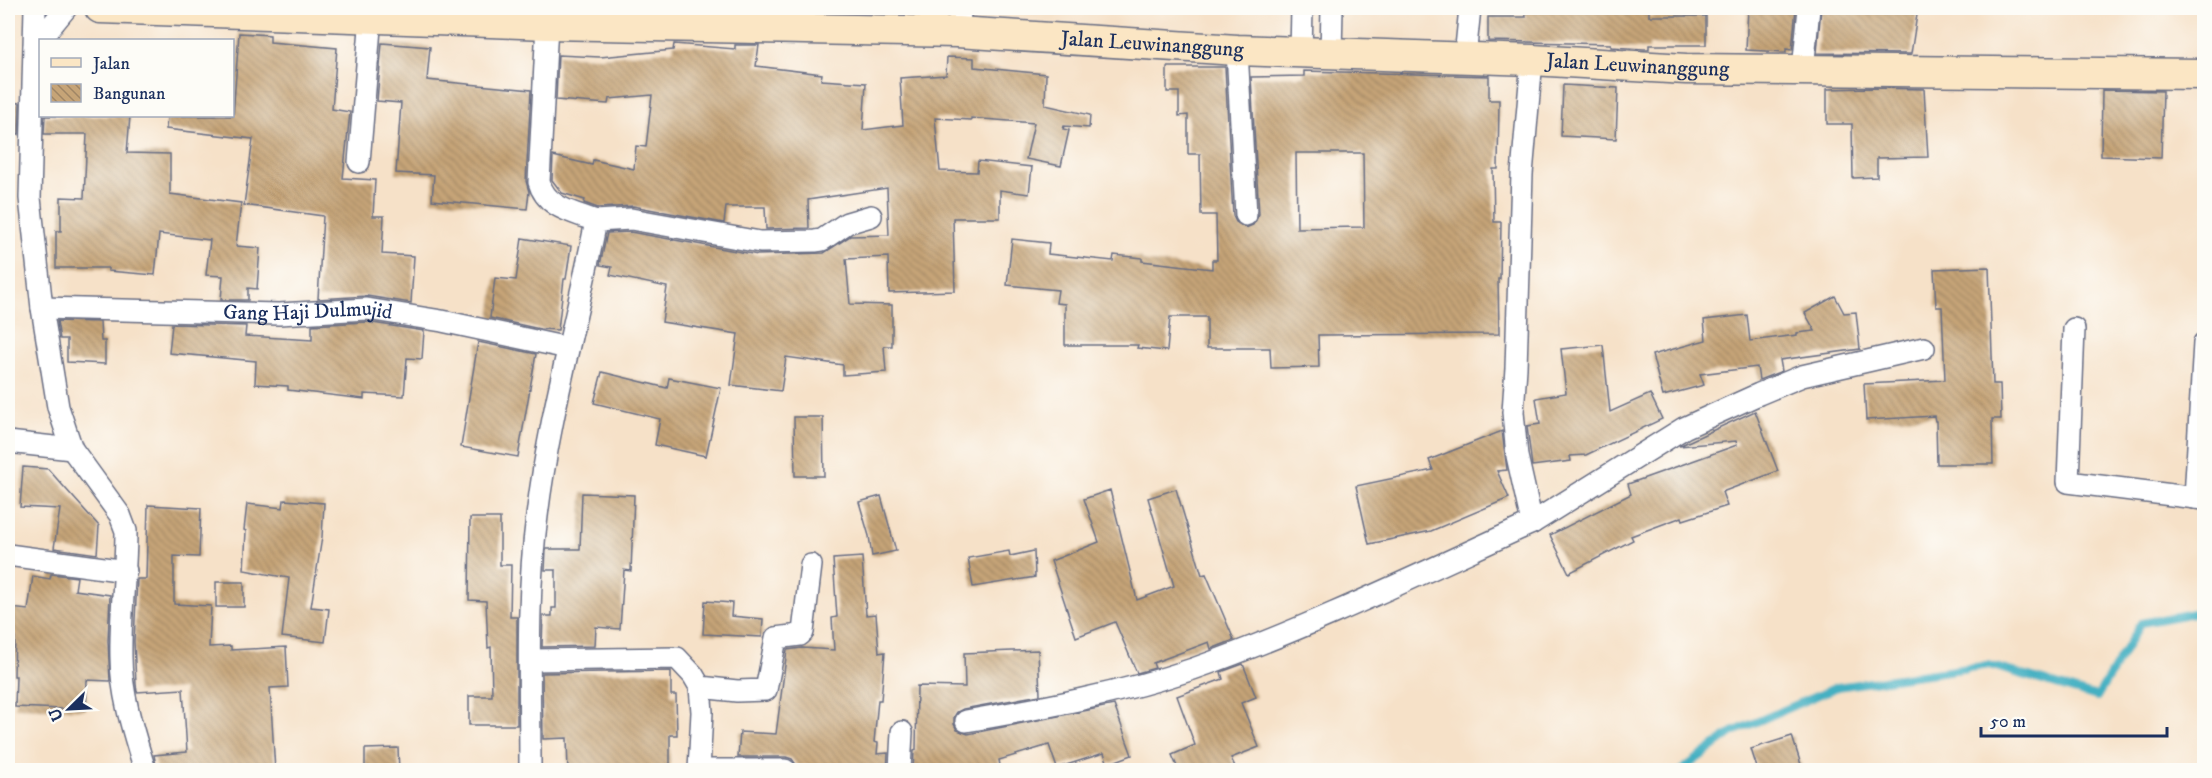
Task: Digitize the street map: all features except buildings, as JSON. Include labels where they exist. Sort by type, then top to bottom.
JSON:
[{"type":"main road","name":"Jalan Leuwinanggung","points":[[100,8],[371,16],[438,13],[547,24],[959,20],[1237,50],[1300,53],[1465,57],[1686,69],[2205,74]]},
{"type":"street","points":[[35,8],[30,198],[42,308],[58,407],[72,449],[120,515],[126,531],[121,657],[131,724],[145,771]]},
{"type":"street","points":[[41,39],[66,8]]},
{"type":"street","points":[[1300,53],[1302,8]]},
{"type":"street","points":[[1331,54],[1332,8]]},
{"type":"street","points":[[1465,57],[1470,8]]},
{"type":"street","points":[[1803,70],[1809,8]]},
{"type":"street","points":[[359,162],[371,16]]},
{"type":"street","points":[[547,24],[539,182],[542,193],[555,205],[596,221],[631,219],[760,242],[822,240],[847,223],[871,216]]},
{"type":"street","points":[[34,47],[39,41]]},
{"type":"street","points":[[1237,50],[1246,215]]},
{"type":"street","points":[[1532,60],[1522,174],[1517,357],[1513,412],[1517,456],[1532,523]]},
{"type":"street","points":[[530,771],[529,590],[537,515],[557,395],[596,221]]},
{"type":"street","name":"Gang Haji Dulmujid","points":[[42,308],[279,314],[367,309],[442,321],[568,348]]},
{"type":"street","points":[[2074,329],[2068,482],[2200,498],[2205,343]]},
{"type":"street","points":[[966,721],[1110,693],[1191,669],[1347,607],[1532,523],[1684,428],[1759,394],[1802,376],[1924,348]]},
{"type":"street","points":[[8,442],[72,449]]},
{"type":"street","points":[[8,555],[126,571]]},
{"type":"street","points":[[700,687],[737,691],[766,690],[776,638],[803,633],[811,565]]},
{"type":"street","points":[[530,660],[677,658],[693,675],[700,687],[702,712],[699,770],[785,771]]},
{"type":"street","points":[[900,771],[902,732]]},
{"type":"waterway","points":[[1682,770],[1733,732],[1837,687],[1989,665],[2097,697],[2141,623],[2204,611]]}]
